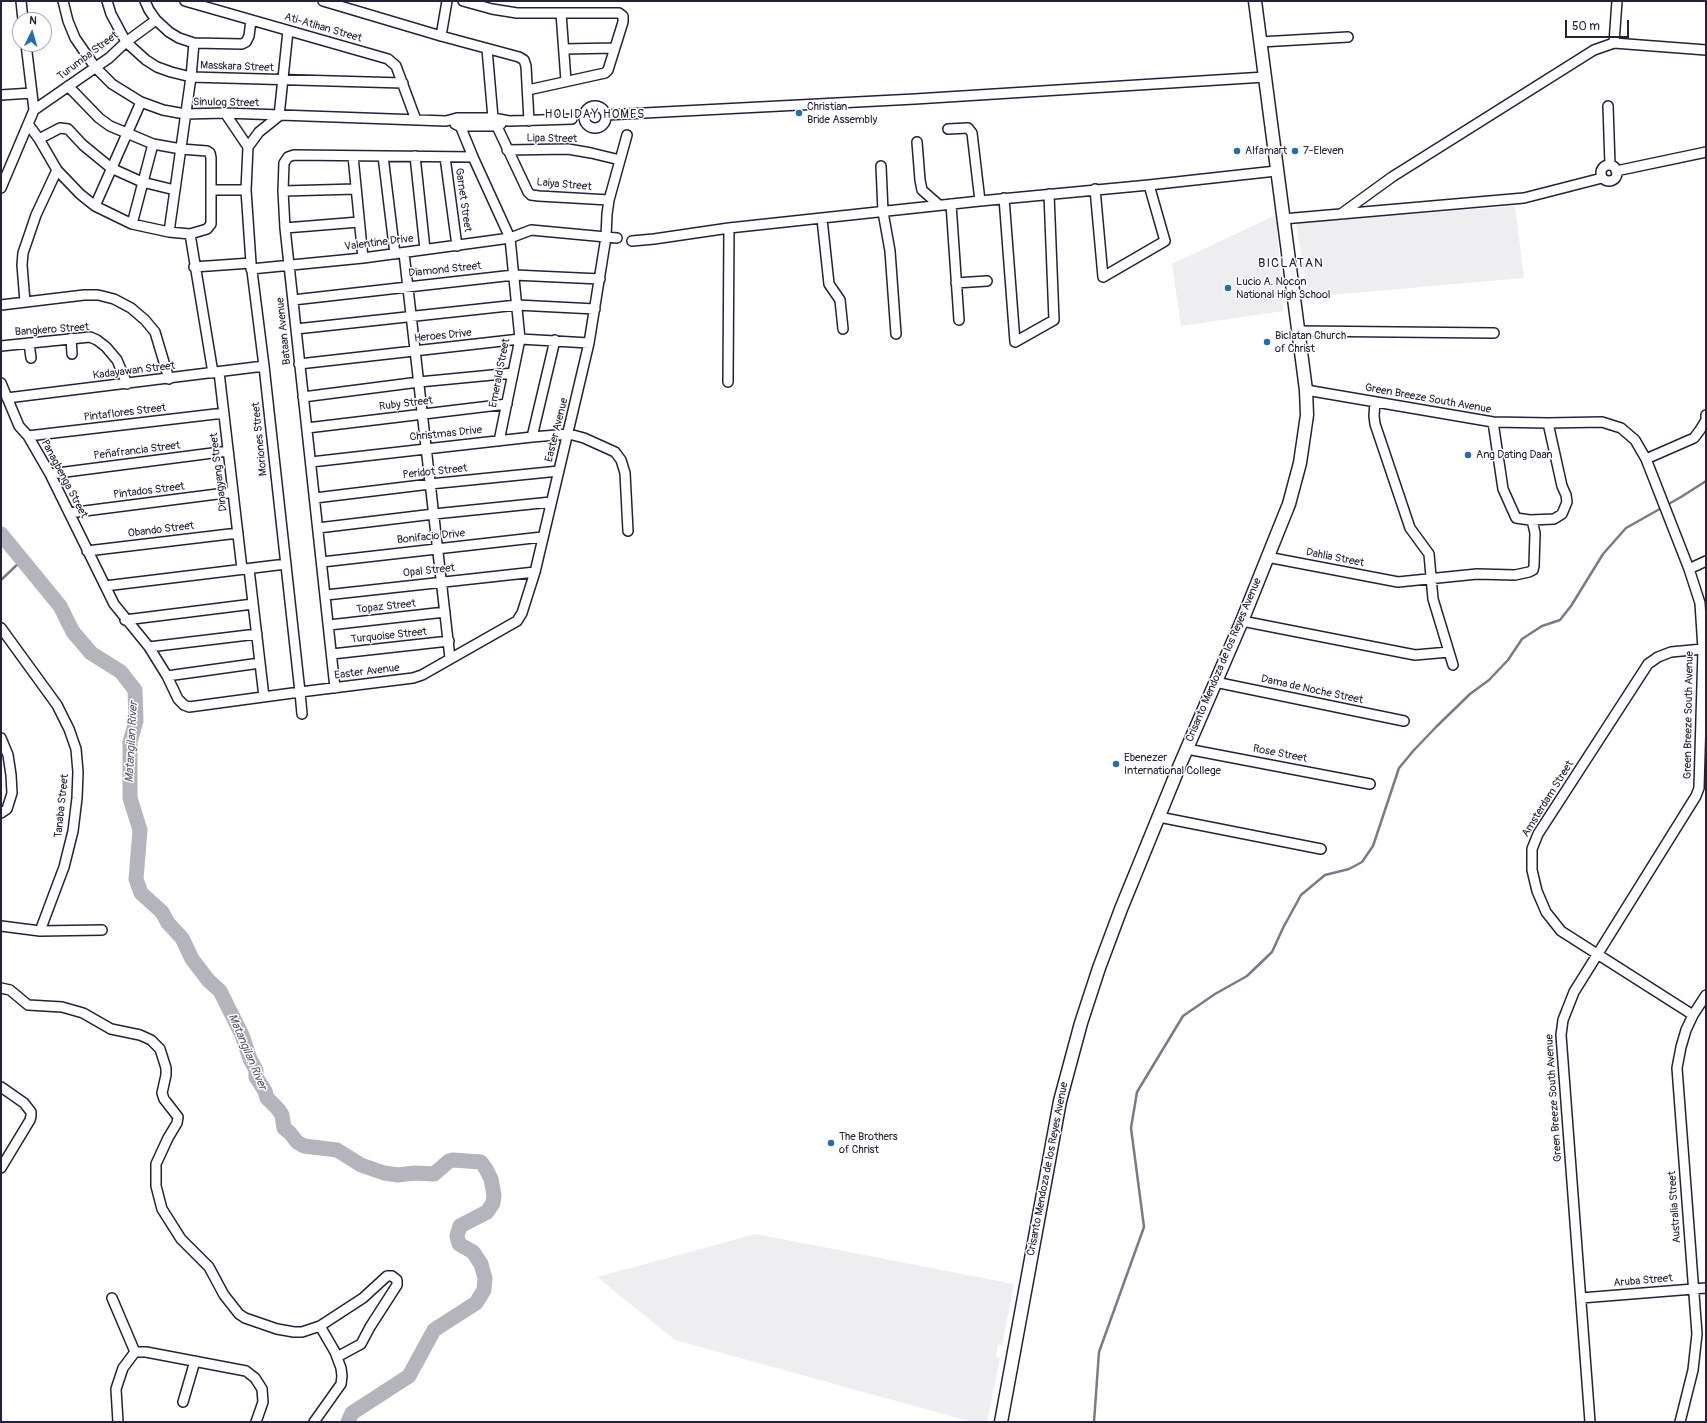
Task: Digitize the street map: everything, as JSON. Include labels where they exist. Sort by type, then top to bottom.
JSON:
[{"type":"main road","name":"Crisanto Mendoza de los Reyes Avenue","points":[[1001,1422],[1060,1101],[1081,1023],[1099,968],[1159,817],[1242,621],[1289,504],[1300,463],[1307,415],[1306,390],[1254,1]]},
{"type":"street","points":[[21,1],[22,12]]},
{"type":"street","name":"Sinulog Street","points":[[62,1],[75,38],[95,67],[112,84],[141,102],[163,110],[185,114],[225,113],[458,122]]},
{"type":"street","name":"Masskara Street","points":[[107,1],[111,14],[126,42],[146,60],[157,67],[191,77],[403,83]]},
{"type":"street","points":[[145,1],[156,20],[174,35],[194,43],[242,44],[246,42],[249,36],[251,20]]},
{"type":"street","name":"Ati-Atihan Street","points":[[185,1],[388,59],[396,66],[416,120]]},
{"type":"street","points":[[322,1],[519,57],[524,60],[528,90],[529,121]]},
{"type":"street","points":[[441,36],[447,1]]},
{"type":"street","points":[[463,1],[492,9],[517,13],[619,13],[623,16],[623,22],[615,48],[608,70],[605,74],[528,90]]},
{"type":"street","points":[[1614,43],[1617,1]]},
{"type":"street","points":[[561,13],[566,81]]},
{"type":"street","name":"Turumba Street","points":[[34,110],[109,58],[126,42],[156,20]]},
{"type":"street","points":[[225,113],[248,147],[259,132],[279,116],[288,31]]},
{"type":"street","points":[[1260,42],[1348,36]]},
{"type":"street","points":[[170,232],[191,77],[194,43]]},
{"type":"street","points":[[1341,214],[1392,177],[1594,50],[1614,43],[1706,50]]},
{"type":"street","points":[[564,49],[615,48]]},
{"type":"street","name":"Laiya Street","points":[[487,49],[494,122],[528,192],[531,195],[609,200]]},
{"type":"street","points":[[1,188],[34,110],[27,52]]},
{"type":"street","points":[[606,115],[930,98],[1265,77]]},
{"type":"street","points":[[28,124],[39,139],[57,170],[80,194],[95,206],[132,224],[170,232],[190,234],[207,229],[211,224],[212,158],[210,153],[207,151],[181,149],[153,144],[110,126],[99,118],[68,86]]},
{"type":"street","points":[[1,95],[32,93]]},
{"type":"street","points":[[95,206],[141,102]]},
{"type":"street","points":[[579,118],[587,109],[596,106],[605,110],[606,120],[600,127],[590,126],[579,118],[529,121],[458,122],[510,238],[532,230],[617,238]]},
{"type":"street","points":[[1608,106],[1613,168]]},
{"type":"street","points":[[39,139],[60,128],[68,129],[83,146],[111,168],[142,182],[175,190]]},
{"type":"street","points":[[948,129],[968,128],[972,133],[980,201]]},
{"type":"street","name":"Easter Avenue","points":[[300,692],[414,678],[422,675],[517,620],[522,613],[535,572],[542,537],[569,434],[589,343],[600,279],[609,200],[627,135]]},
{"type":"street","points":[[917,142],[922,190],[939,205]]},
{"type":"street","points":[[132,224],[153,144]]},
{"type":"street","name":"Moriones Street","points":[[248,147],[246,190],[251,266],[264,366],[302,714]]},
{"type":"street","name":"Lipa Street","points":[[507,150],[568,149],[591,152],[620,160]]},
{"type":"street","points":[[1283,219],[1524,198],[1602,178],[1602,168],[1613,168],[1706,152]]},
{"type":"street","name":"Bataan Avenue","points":[[335,688],[285,228],[283,191],[284,163],[288,157],[294,155],[473,157]]},
{"type":"street","points":[[353,156],[363,258]]},
{"type":"street","points":[[383,156],[399,253],[408,286],[450,658]]},
{"type":"street","points":[[415,156],[425,249]]},
{"type":"street","name":"Garnet Street","points":[[445,157],[457,246]]},
{"type":"street","points":[[881,166],[883,212],[890,251],[896,334]]},
{"type":"street","points":[[25,302],[22,253],[36,215],[57,170]]},
{"type":"street","points":[[632,241],[729,228],[939,205],[1276,171]]},
{"type":"street","points":[[1095,189],[1103,278],[1165,241],[1149,185]]},
{"type":"street","points":[[211,190],[246,190]]},
{"type":"street","points":[[283,191],[356,190]]},
{"type":"street","points":[[1004,198],[1015,342],[1054,320],[1049,194]]},
{"type":"street","points":[[951,204],[959,320]]},
{"type":"street","points":[[822,219],[829,284],[840,300],[843,329]]},
{"type":"street","points":[[285,228],[359,222]]},
{"type":"street","points":[[728,382],[729,228]]},
{"type":"street","name":"Dinagyang Street","points":[[190,234],[194,267],[224,413],[238,533],[253,604],[264,697]]},
{"type":"street","name":"Valentine Drive","points":[[194,267],[290,265],[363,258],[510,238]]},
{"type":"street","name":"Emerald Street","points":[[499,441],[520,339],[510,238]]},
{"type":"street","name":"Diamond Street","points":[[293,300],[514,275],[600,279]]},
{"type":"street","points":[[956,283],[987,281]]},
{"type":"street","points":[[1,305],[84,295],[98,295],[114,299],[125,305],[144,320],[155,332],[169,379]]},
{"type":"street","points":[[296,329],[517,305],[595,309]]},
{"type":"street","points":[[1298,331],[1494,333]]},
{"type":"street","name":"Bangkero Street","points":[[1,346],[90,337],[106,347],[117,360],[127,384]]},
{"type":"street","points":[[71,338],[72,354]]},
{"type":"street","name":"Heroes Drive","points":[[300,364],[520,339],[589,343]]},
{"type":"street","points":[[532,437],[555,340]]},
{"type":"street","points":[[29,343],[31,358]]},
{"type":"street","name":"Kadayawan Street","points":[[7,398],[264,366]]},
{"type":"street","points":[[303,398],[418,382],[513,373]]},
{"type":"street","name":"Panagbenga Street","points":[[1,383],[19,426],[28,436],[50,474],[114,604],[125,620],[149,646],[167,676],[178,699],[184,705],[189,707],[264,697]]},
{"type":"street","name":"Green Breeze South Avenue","points":[[1306,390],[1492,422],[1602,422],[1621,428],[1635,440],[1646,458],[1689,569],[1700,603],[1703,649],[1700,778],[1696,796],[1574,992],[1567,1006],[1563,1020],[1561,1035],[1590,1422]]},
{"type":"street","points":[[1375,402],[1375,424],[1410,528],[1429,554],[1433,599],[1453,665]]},
{"type":"street","name":"Ruby Street","points":[[307,428],[507,404]]},
{"type":"street","name":"Pintaflores Street","points":[[28,436],[224,413]]},
{"type":"street","points":[[1646,458],[1694,438],[1706,420],[1706,415]]},
{"type":"street","points":[[1492,422],[1503,489],[1516,518],[1532,520],[1554,519],[1562,514],[1567,502],[1548,423]]},
{"type":"street","name":"Christmas Drive","points":[[311,462],[426,448],[569,434],[584,438],[615,452],[621,460],[626,473],[628,531]]},
{"type":"street","name":"Peñafrancia Street","points":[[50,474],[228,451]]},
{"type":"street","name":"Peridot Street","points":[[315,498],[559,470]]},
{"type":"street","name":"Pintados Street","points":[[69,513],[233,492]]},
{"type":"street","points":[[318,528],[551,502]]},
{"type":"street","name":"Dahlia Street","points":[[1267,557],[1398,582],[1477,574],[1515,575],[1532,570],[1535,538],[1532,520]]},
{"type":"street","name":"Obando Street","points":[[87,551],[238,533]]},
{"type":"street","name":"Bonifacio Drive","points":[[322,562],[542,537]]},
{"type":"street","points":[[1689,569],[1706,561]]},
{"type":"street","points":[[104,586],[286,564]]},
{"type":"street","name":"Opal Street","points":[[326,595],[535,572]]},
{"type":"street","points":[[125,620],[253,604]]},
{"type":"street","name":"Topaz Street","points":[[329,626],[445,612]]},
{"type":"street","points":[[1242,621],[1415,655],[1449,652]]},
{"type":"street","name":"Tanaba Street","points":[[3,633],[56,705],[69,729],[76,749],[78,778],[73,831],[64,867],[40,931]]},
{"type":"street","points":[[149,646],[257,634]]},
{"type":"street","name":"Turquoise Street","points":[[332,654],[448,641]]},
{"type":"street","name":"Amsterdam Street","points":[[1693,1015],[1561,931],[1546,912],[1537,891],[1532,870],[1532,849],[1538,834],[1648,664],[1658,657],[1671,652],[1703,649]]},
{"type":"street","points":[[167,676],[260,663]]},
{"type":"street","name":"Dama de Noche Street","points":[[1215,682],[1404,721]]},
{"type":"street","points":[[264,697],[300,692]]},
{"type":"street","points":[[1,738],[8,755],[12,793],[7,810],[1,813]]},
{"type":"street","name":"Rose Street","points":[[1187,748],[1370,784]]},
{"type":"street","points":[[1159,817],[1321,849]]},
{"type":"street","points":[[1,926],[40,931],[102,930]]},
{"type":"street","points":[[1,988],[10,990],[28,1005],[62,1007],[75,1010],[111,1029],[140,1035],[156,1044],[160,1049],[166,1068],[162,1093],[164,1099],[178,1117],[177,1123],[161,1151],[156,1164],[156,1186],[162,1209],[166,1218],[181,1239],[209,1267],[224,1295],[239,1314],[250,1320],[277,1329],[302,1332],[320,1326],[363,1298],[386,1276],[392,1276],[397,1280],[397,1285],[361,1344],[337,1357]]},
{"type":"street","name":"Australia Street","points":[[1680,1422],[1693,1370],[1697,1334],[1677,1068],[1681,1047],[1693,1015],[1706,994]]},
{"type":"street","points":[[1,1087],[24,1103],[31,1112],[30,1120],[1,1168]]},
{"type":"street","name":"Aruba Street","points":[[1581,1298],[1706,1288]]},
{"type":"street","points":[[112,1298],[135,1352]]},
{"type":"street","points":[[314,1422],[341,1384],[341,1368],[337,1357],[320,1326]]},
{"type":"street","points":[[135,1352],[146,1352],[246,1371],[255,1378],[262,1388],[263,1402],[256,1422]]},
{"type":"street","points":[[118,1422],[116,1411],[116,1389],[123,1368],[135,1352]]},
{"type":"street","points":[[183,1402],[195,1361]]},
{"type":"shaded area","points":[[1515,206],[1524,278],[1308,297],[1296,223]]},
{"type":"shaded area","name":"Lucio A. Nocon National High School","points":[[1276,215],[1283,311],[1181,326],[1172,264]]},
{"type":"shaded area","points":[[756,1234],[1014,1284],[1002,1345],[998,1345],[996,1357],[1000,1358],[987,1422],[972,1422],[675,1340],[597,1277]]},
{"type":"waterway","points":[[1094,1422],[1099,1352],[1144,1227],[1131,1128],[1137,1092],[1183,1016],[1215,994],[1247,976],[1272,952],[1301,895],[1325,875],[1349,869],[1362,862],[1373,846],[1399,768],[1437,726],[1470,694],[1489,680],[1508,660],[1522,639],[1542,626],[1560,620],[1571,606],[1603,554],[1626,528],[1706,481]]},
{"type":"waterway","name":"Matangilan River","points":[[1,534],[60,606],[73,632],[91,653],[121,672],[135,690],[136,721],[130,742],[130,798],[140,830],[136,879],[141,893],[162,912],[168,923],[182,938],[192,959],[208,980],[220,991],[242,1035],[250,1059],[256,1070],[256,1077],[265,1091],[267,1098],[282,1115],[284,1128],[297,1142],[304,1146],[337,1150],[361,1165],[384,1173],[398,1175],[414,1173],[434,1174],[449,1161],[453,1160],[481,1162],[491,1179],[494,1195],[493,1203],[487,1212],[460,1226],[457,1236],[459,1244],[473,1252],[481,1264],[485,1278],[484,1290],[476,1303],[434,1330],[409,1376],[352,1413],[348,1422]]},
{"type":"waterway","points":[[1,580],[22,560]]},
{"type":"place","name":"Christian Bride Assembly","points":[[799,113]]},
{"type":"place","name":"Alfamart","points":[[1237,151]]},
{"type":"place","name":"7-Eleven","points":[[1295,151]]},
{"type":"place","name":"Lucio A. Nocon National High School","points":[[1228,288]]},
{"type":"place","name":"Biclatan Church of Christ","points":[[1267,342]]},
{"type":"place","name":"Ang Dating Daan","points":[[1468,455]]},
{"type":"place","name":"Ebenezer International College","points":[[1116,764]]},
{"type":"place","name":"The Brothers of Christ","points":[[831,1143]]},
{"type":"district","name":"HOLIDAY HOMES","points":[[595,115]]},
{"type":"district","name":"BICLATAN","points":[[1291,264]]}]
